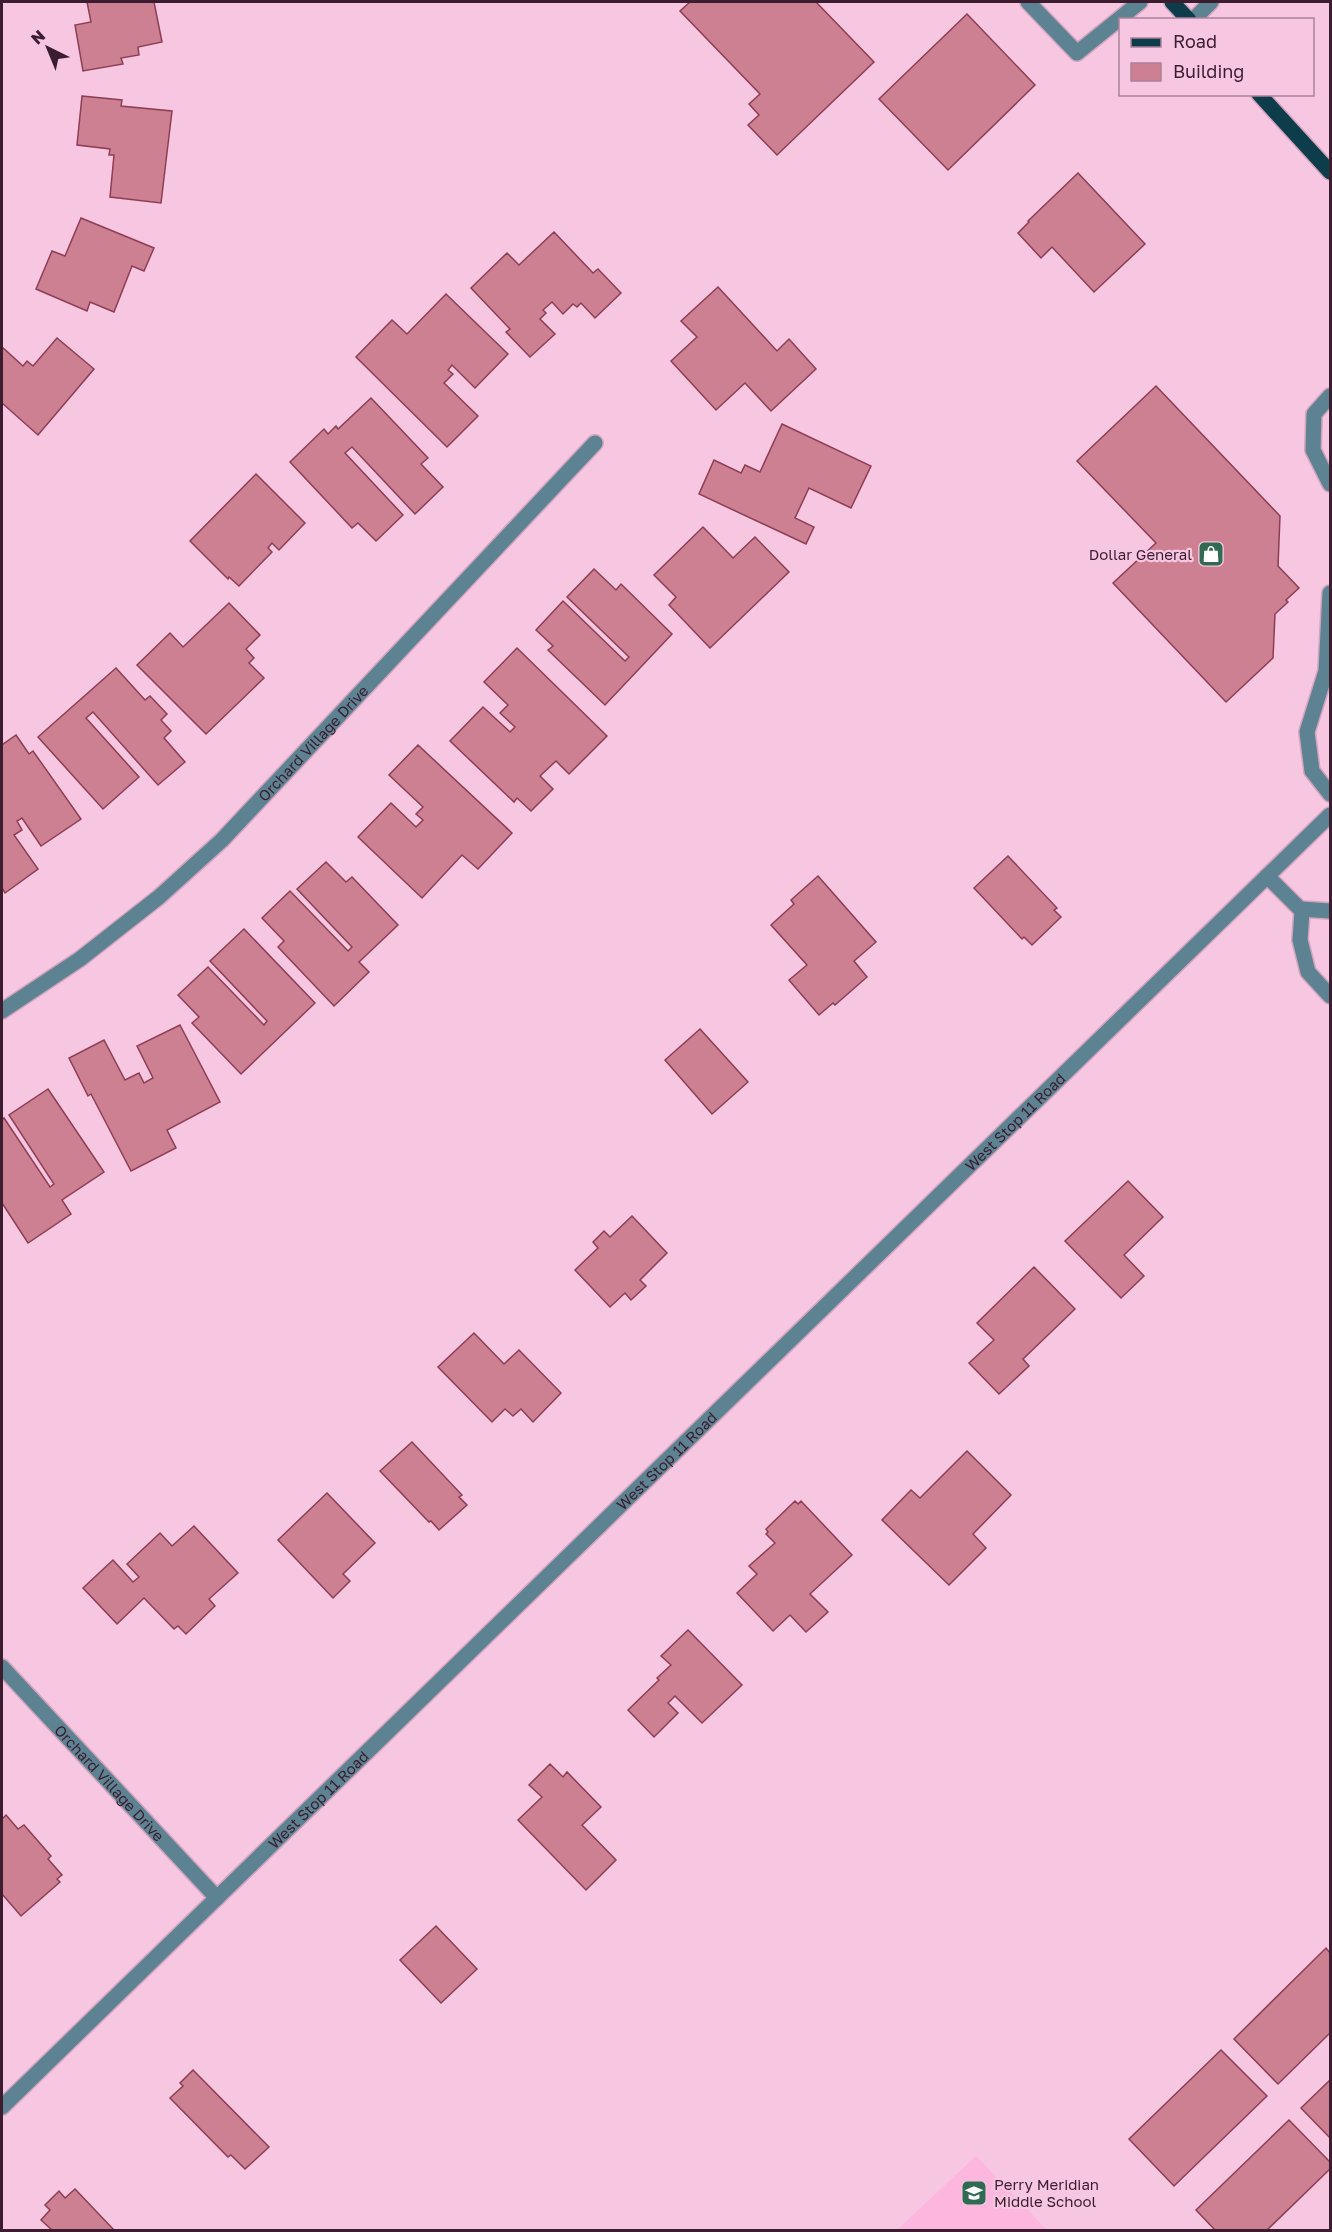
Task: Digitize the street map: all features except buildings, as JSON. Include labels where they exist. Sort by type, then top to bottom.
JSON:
[{"type":"main road","points":[[1172,2],[1189,18]]},
{"type":"main road","points":[[1260,96],[1330,172]]},
{"type":"street","points":[[1028,2],[1077,53],[1119,19]]},
{"type":"street","points":[[1120,18],[1140,2]]},
{"type":"street","points":[[1193,18],[1211,2]]},
{"type":"street","points":[[1329,476],[1313,450],[1314,414],[1330,396]]},
{"type":"street","name":"Orchard Village Drive","points":[[2,1011],[80,959],[159,897],[222,840],[595,443]]},
{"type":"street","points":[[1330,593],[1326,671],[1307,732],[1312,771],[1330,794]]},
{"type":"street","name":"West Stop 11 Road","points":[[2,2107],[1330,815]]},
{"type":"street","points":[[1267,876],[1302,911],[1300,940],[1308,972],[1330,996]]},
{"type":"street","points":[[1300,909],[1330,911]]},
{"type":"street","name":"Orchard Village Drive","points":[[2,1667],[217,1898]]},
{"type":"shaded area","name":"Perry Meridian Middle School","points":[[976,2156],[1047,2230],[897,2230]]},
{"type":"place","name":"Dollar General","points":[[1211,554]]},
{"type":"place","name":"Perry Meridian Middle School","points":[[974,2193]]}]
